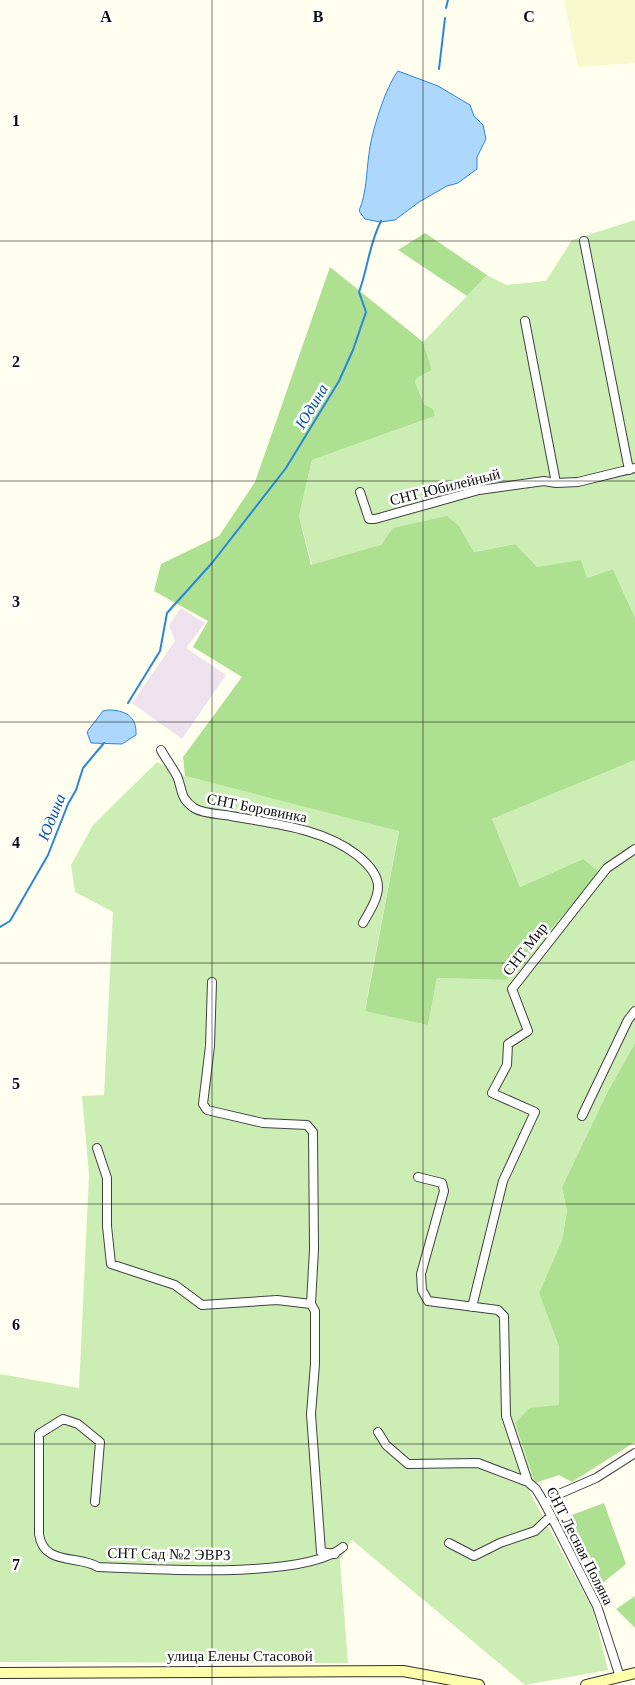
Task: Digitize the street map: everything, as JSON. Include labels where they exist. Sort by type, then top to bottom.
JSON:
[{"type":"main road","name":"улица Елены Стасовой","points":[[0,1672],[403,1671],[479,1685]]},
{"type":"main road","points":[[586,1685],[635,1673]]},
{"type":"street","name":"СНТ Юбилейный","points":[[360,492],[369,519],[375,519],[479,490],[544,481],[556,483],[578,482],[632,469],[584,242]]},
{"type":"street","points":[[525,322],[556,483]]},
{"type":"street","name":"СНТ Боровинка","points":[[161,750],[177,777],[182,797],[196,809],[298,828],[342,844],[360,858],[375,871],[378,890],[376,901],[363,923]]},
{"type":"street","name":"СНТ Мир","points":[[472,1307],[503,1181],[535,1112],[492,1093],[506,1065],[508,1044],[528,1031],[512,988],[607,868],[635,849]]},
{"type":"street","points":[[212,982],[210,1046],[203,1104],[207,1110],[263,1123],[307,1125],[313,1132],[314,1249],[311,1304],[314,1311],[315,1356],[311,1414],[321,1552],[335,1554]]},
{"type":"street","points":[[582,1116],[628,1020],[635,1011]]},
{"type":"street","points":[[98,1148],[108,1178],[107,1226],[111,1264],[175,1285],[202,1305],[277,1300],[311,1304]]},
{"type":"street","name":"СНТ Лесная Поляна","points":[[418,1177],[442,1183],[444,1191],[421,1274],[422,1290],[428,1300],[498,1310],[504,1316],[506,1416],[528,1482],[536,1489],[545,1504],[597,1606],[620,1677]]},
{"type":"street","name":"СНТ Сад №2 ЭВРЗ","points":[[95,1502],[100,1442],[78,1424],[63,1419],[39,1434],[39,1534],[40,1540],[50,1554],[67,1560],[91,1563],[98,1567],[183,1570],[275,1567],[312,1561],[335,1554],[343,1547]]},
{"type":"street","points":[[378,1432],[386,1444],[408,1464],[478,1463],[528,1482]]},
{"type":"street","points":[[545,1504],[559,1494],[596,1478],[635,1453]]},
{"type":"street","points":[[449,1543],[474,1556],[500,1543],[535,1531],[551,1516]]},
{"type":"shaded area","points":[[181,608],[205,623],[186,648],[226,675],[182,739],[132,703],[175,641],[169,625]]},
{"type":"green space","points":[[564,0],[635,0],[635,63],[578,67]]},
{"type":"green space","points":[[635,220],[635,618],[613,569],[587,578],[581,561],[537,568],[514,544],[474,552],[459,526],[312,565],[299,516],[312,460],[435,416],[433,409],[424,404],[415,382],[417,378],[432,370],[423,342],[487,275],[506,285],[546,281],[572,240]]},
{"type":"green space","points":[[425,233],[487,275],[467,296],[398,250]]},
{"type":"green space","points":[[330,267],[423,342],[432,370],[417,378],[415,382],[424,404],[433,409],[435,416],[312,460],[299,516],[311,565],[381,545],[393,528],[447,516],[459,526],[474,552],[515,544],[537,567],[581,560],[587,578],[613,569],[635,618],[635,760],[492,819],[520,887],[583,859],[600,873],[506,980],[437,978],[428,1025],[365,1011],[399,831],[185,776],[183,757],[242,677],[193,647],[208,621],[154,591],[161,564],[219,536],[255,482]]},
{"type":"green space","points":[[635,760],[635,1043],[608,1091],[562,1187],[567,1211],[562,1240],[539,1293],[559,1347],[559,1406],[529,1408],[515,1423],[535,1483],[529,1491],[593,1610],[608,1670],[525,1685],[352,1540],[340,1560],[348,1663],[0,1662],[0,1374],[79,1388],[89,1175],[82,1096],[104,1095],[113,912],[75,892],[71,865],[93,825],[157,762],[185,776],[399,830],[365,1010],[428,1025],[437,978],[506,980],[583,859],[520,887],[492,819]]},
{"type":"green space","points":[[635,1043],[635,1442],[572,1482],[559,1475],[535,1483],[515,1423],[529,1408],[559,1405],[559,1347],[539,1293],[562,1240],[567,1211],[562,1187],[608,1091]]},
{"type":"green space","points":[[604,1503],[626,1564],[599,1586],[569,1516]]},
{"type":"green space","points":[[635,1596],[635,1628],[616,1609]]},
{"type":"water","points":[[398,71],[438,86],[470,105],[474,116],[483,125],[486,139],[477,157],[477,169],[458,183],[447,186],[419,202],[395,220],[380,222],[365,219],[359,211],[365,189],[370,145],[376,122],[384,98]]},
{"type":"water","points":[[103,711],[120,711],[129,715],[136,728],[136,735],[122,744],[91,743],[87,732]]},
{"type":"waterway","name":"Юдина","points":[[446,8],[448,0]]},
{"type":"waterway","name":"Юдина","points":[[439,69],[445,18]]},
{"type":"waterway","name":"Юдина","points":[[128,703],[160,651],[167,613],[212,563],[286,468],[339,381],[353,350],[366,312],[359,292],[374,238],[381,221]]},
{"type":"waterway","name":"Юдина","points":[[0,927],[10,921],[48,855],[68,804],[76,790],[83,768],[104,743]]}]
